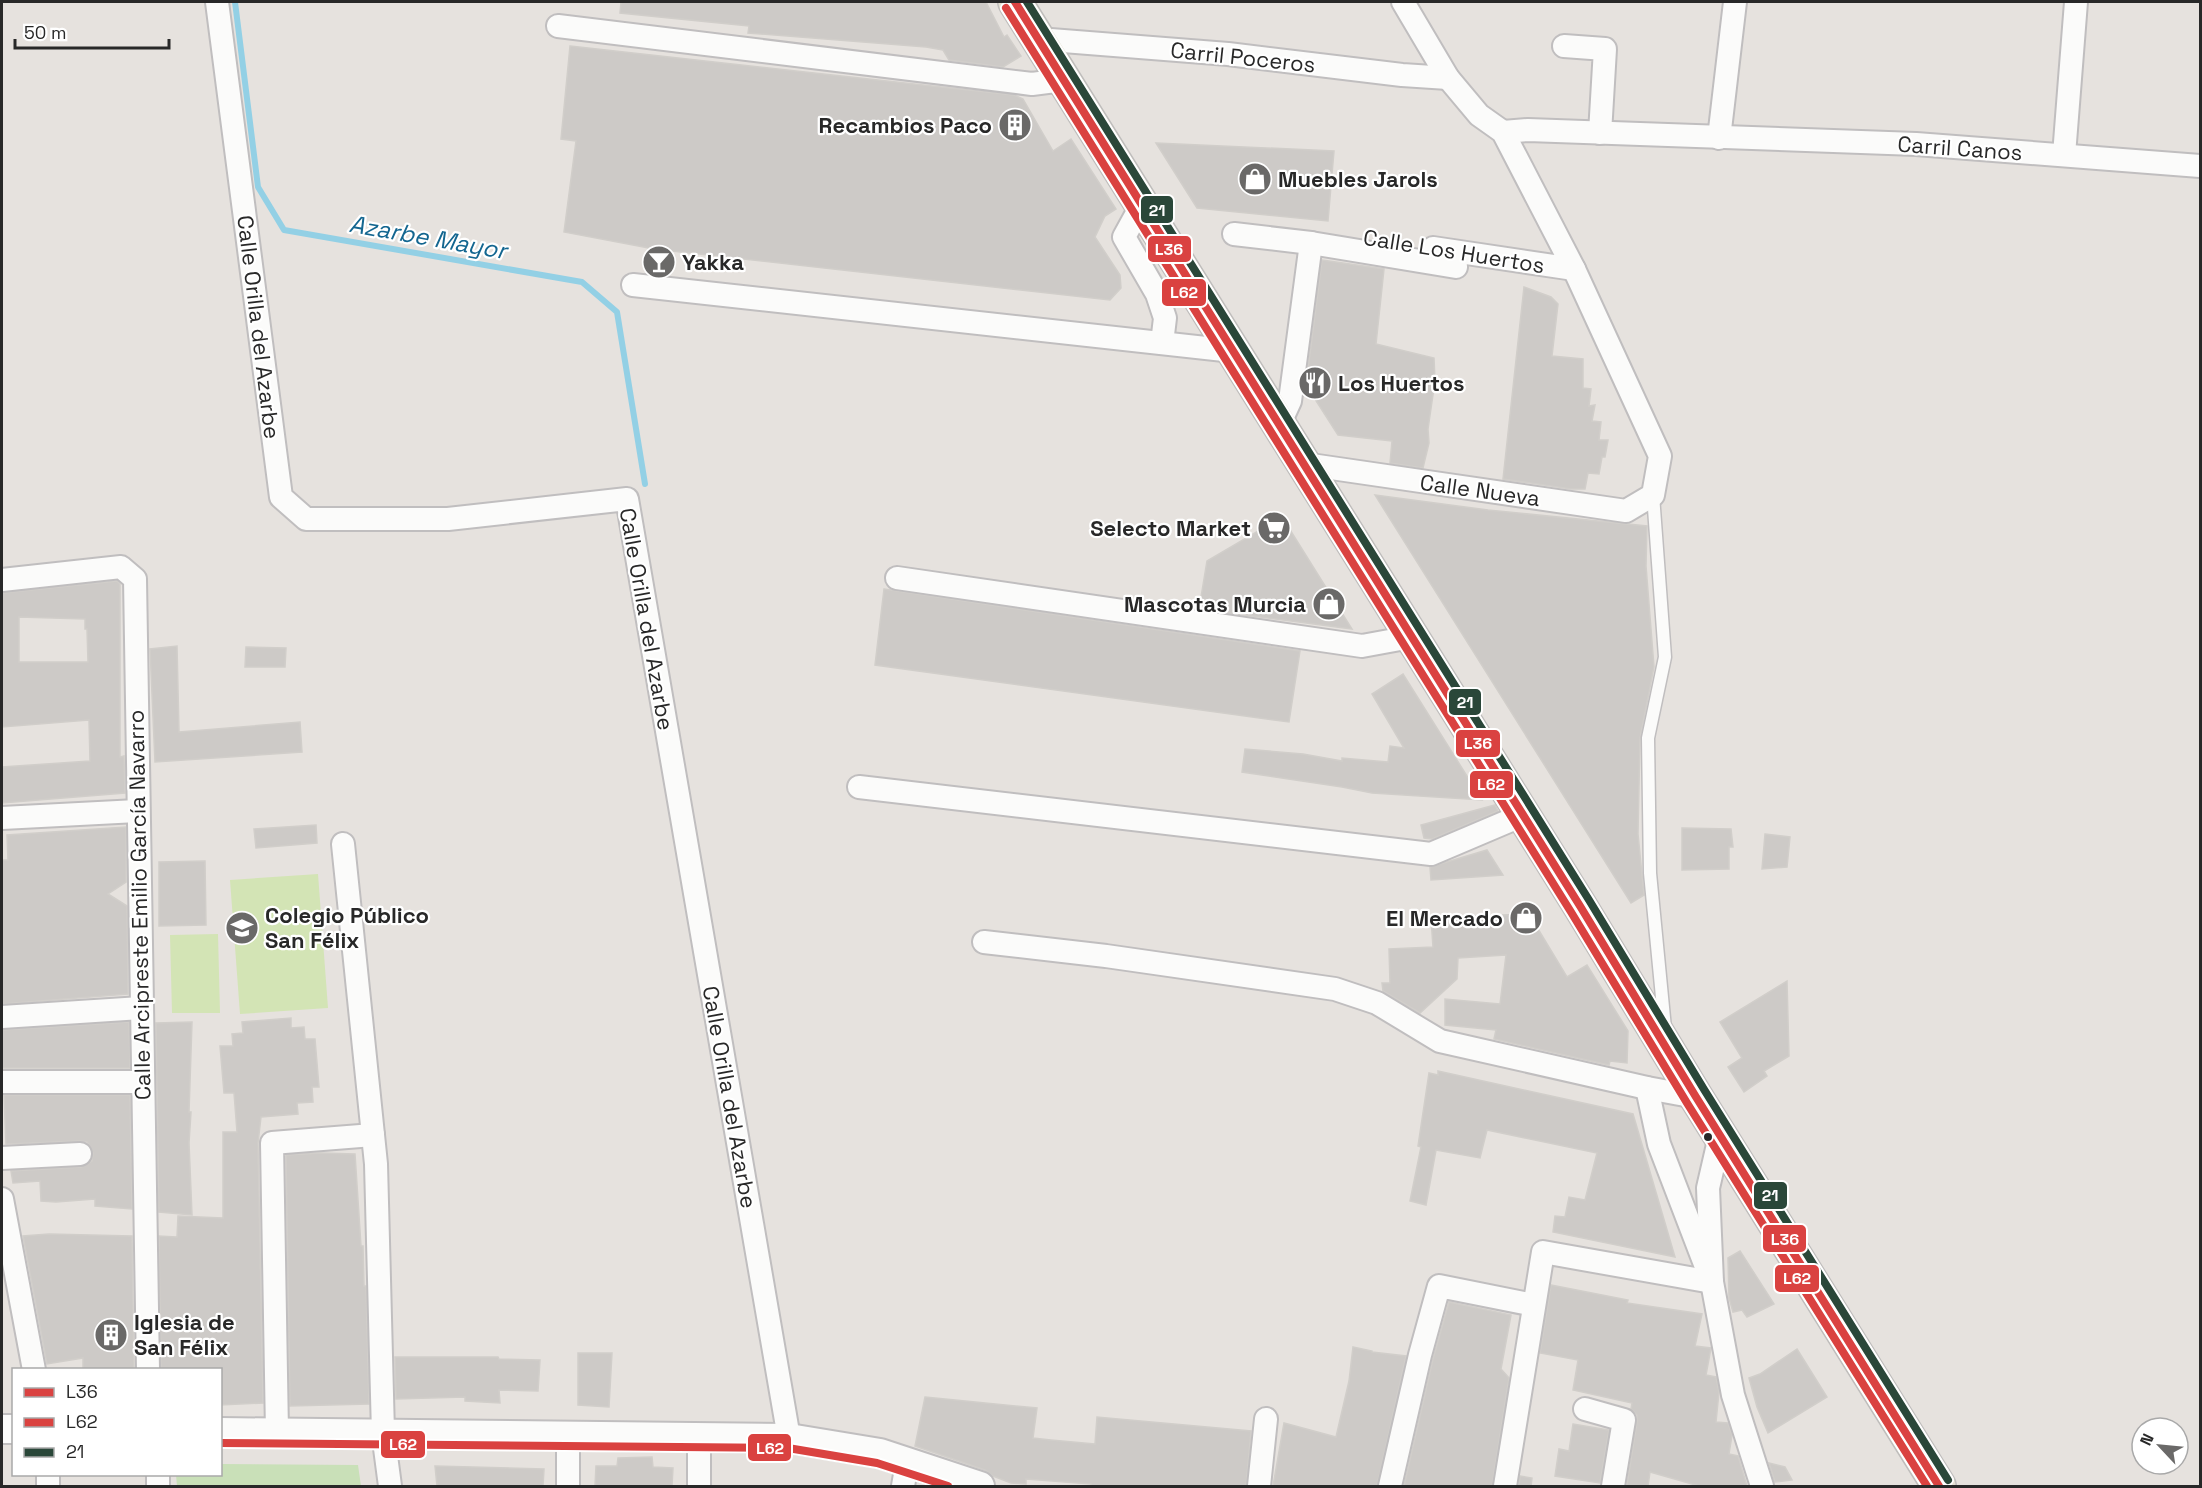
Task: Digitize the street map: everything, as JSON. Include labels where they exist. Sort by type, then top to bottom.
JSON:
[{"type":"main road","points":[[1015,2],[1939,1486]]},
{"type":"street","name":"Calle Orilla del Azarbe","points":[[217,2],[281,497],[306,519],[448,519],[627,498],[789,1438]]},
{"type":"street","points":[[1403,2],[1448,78],[1479,115],[1503,132],[1574,269],[1660,456],[1653,495]]},
{"type":"street","points":[[1719,138],[1735,2]]},
{"type":"street","points":[[2064,155],[2076,2]]},
{"type":"street","points":[[558,26],[1032,84],[1063,80]]},
{"type":"street","name":"Carril Poceros","points":[[1038,39],[1228,54],[1402,75],[1448,78]]},
{"type":"street","points":[[1563,46],[1605,49],[1600,133]]},
{"type":"street","name":"Carril Canos","points":[[1503,132],[1528,130],[1917,144],[2200,166]]},
{"type":"street","points":[[1141,206],[1124,237],[1157,294],[1165,318],[1162,343]]},
{"type":"street","name":"Calle Los Huertos","points":[[1334,233],[1574,269]]},
{"type":"street","name":"Calle Los Huertos","points":[[1234,234],[1311,243],[1456,267]]},
{"type":"street","points":[[1279,425],[1290,400],[1311,243]]},
{"type":"street","points":[[633,285],[1233,351]]},
{"type":"street","name":"Calle Nueva","points":[[1304,464],[1626,511],[1653,495]]},
{"type":"street","name":"Calle Arcipreste Emilio García Navarro","points":[[2,580],[121,567],[135,579],[137,811],[148,1368]]},
{"type":"street","points":[[897,578],[1362,646],[1411,637]]},
{"type":"street","points":[[859,787],[1431,854],[1523,815]]},
{"type":"street","points":[[2,818],[137,811]]},
{"type":"street","points":[[343,844],[376,1164],[383,1433],[390,1486]]},
{"type":"street","points":[[984,942],[1106,956],[1335,989],[1377,1003],[1440,1041],[1696,1098]]},
{"type":"street","points":[[2,1017],[141,1008]]},
{"type":"street","points":[[2,1082],[142,1082]]},
{"type":"street","points":[[1647,1088],[1659,1144],[1712,1282]]},
{"type":"street","points":[[277,1432],[272,1143],[373,1135]]},
{"type":"street","points":[[1720,1136],[1708,1188],[1712,1282],[1733,1395],[1762,1486]]},
{"type":"street","points":[[2,1158],[80,1154]]},
{"type":"street","points":[[2,1199],[34,1368]]},
{"type":"street","points":[[1505,1486],[1543,1252],[1712,1282]]},
{"type":"street","points":[[1390,1486],[1420,1355],[1439,1286],[1534,1305]]},
{"type":"street","points":[[1585,1409],[1624,1420],[1613,1486]]},
{"type":"street","points":[[1258,1486],[1266,1419]]},
{"type":"street","points":[[222,1432],[789,1438],[869,1450],[905,1475],[980,1486]]},
{"type":"street","points":[[568,1436],[568,1486]]},
{"type":"street","points":[[699,1437],[699,1486]]},
{"type":"lane","points":[[1653,495],[1665,657],[1648,738],[1650,862],[1667,1050]]},
{"type":"green space","points":[[318,874],[328,1008],[240,1014],[230,880]]},
{"type":"green space","points":[[218,934],[220,1013],[172,1013],[170,935]]},
{"type":"green space","points":[[222,1464],[358,1465],[361,1486],[177,1486],[176,1476],[222,1476]]},
{"type":"building","points":[[621,2],[986,2],[1004,37],[1007,35],[1021,56],[1003,67],[949,60],[943,50],[926,47],[748,33],[749,26],[620,13]]},
{"type":"building","points":[[570,46],[1014,95],[1023,99],[1053,151],[1071,139],[1116,209],[1105,216],[1095,237],[1120,275],[1121,288],[1110,300],[654,249],[564,232],[576,141],[561,139]]},
{"type":"building","name":"Muebles Jarols","points":[[1156,143],[1334,151],[1328,221],[1197,208]]},
{"type":"building","points":[[1322,260],[1384,269],[1376,344],[1434,358],[1435,381],[1428,429],[1429,443],[1423,468],[1390,463],[1392,441],[1338,435],[1306,385]]},
{"type":"building","points":[[1524,287],[1551,297],[1558,304],[1552,356],[1583,359],[1583,388],[1591,389],[1589,406],[1595,405],[1592,421],[1601,422],[1599,440],[1608,440],[1599,474],[1588,473],[1585,489],[1503,479]]},
{"type":"building","points":[[1375,495],[1488,510],[1647,526],[1646,566],[1654,667],[1640,738],[1638,834],[1644,895],[1631,903]]},
{"type":"building","points":[[1282,517],[1352,629],[1199,609],[1207,561]]},
{"type":"building","points":[[117,581],[120,584],[120,757],[124,756],[125,793],[2,803],[2,767],[90,761],[89,720],[2,727],[2,593]],"holes":[[[19,617],[85,619],[88,662],[19,662]]]},
{"type":"building","points":[[884,589],[1300,651],[1289,722],[875,665]]},
{"type":"building","points":[[177,646],[179,732],[300,722],[302,752],[155,762],[150,649]]},
{"type":"building","points":[[246,647],[286,648],[285,667],[245,667]]},
{"type":"building","points":[[1403,674],[1482,800],[1372,793],[1242,772],[1245,749],[1303,754],[1342,761],[1342,758],[1388,762],[1390,746],[1404,748],[1372,694]]},
{"type":"building","points":[[1495,805],[1498,811],[1432,839],[1424,838],[1421,825]]},
{"type":"building","points":[[316,825],[317,843],[256,848],[254,829]]},
{"type":"building","points":[[126,827],[126,882],[108,894],[127,906],[128,994],[2,1004],[2,860],[8,860],[7,835]]},
{"type":"building","points":[[1682,828],[1731,829],[1733,847],[1729,847],[1729,869],[1682,870]]},
{"type":"building","points":[[1765,834],[1790,837],[1787,867],[1762,869]]},
{"type":"building","points":[[1487,850],[1503,875],[1431,880],[1430,867]]},
{"type":"building","points":[[205,861],[206,925],[159,926],[159,862]]},
{"type":"building","points":[[1529,914],[1567,977],[1587,965],[1628,1031],[1627,1063],[1610,1061],[1609,1065],[1494,1039],[1496,1030],[1445,1025],[1445,999],[1500,1004],[1506,955],[1458,958],[1457,979],[1420,1013],[1383,991],[1382,983],[1390,983],[1389,949],[1433,947],[1431,918]]},
{"type":"building","points":[[1787,981],[1789,1056],[1764,1071],[1767,1076],[1744,1092],[1728,1067],[1742,1058],[1720,1022]]},
{"type":"building","points":[[291,1018],[291,1028],[304,1027],[305,1039],[315,1039],[319,1087],[312,1087],[313,1102],[297,1103],[298,1114],[261,1117],[258,1143],[263,1403],[222,1405],[222,1368],[161,1368],[159,1236],[177,1237],[178,1216],[223,1218],[223,1132],[237,1132],[234,1093],[224,1093],[220,1046],[233,1046],[232,1034],[243,1033],[242,1022]]},
{"type":"building","points":[[129,1022],[130,1068],[2,1068],[2,1030]]},
{"type":"building","points":[[192,1022],[189,1143],[192,1215],[159,1212],[156,1023]]},
{"type":"building","points":[[1438,1071],[1633,1114],[1675,1257],[1553,1232],[1555,1216],[1565,1217],[1569,1197],[1585,1200],[1597,1153],[1487,1130],[1480,1158],[1436,1150],[1426,1205],[1410,1201],[1421,1147],[1418,1146],[1429,1073],[1438,1075]]},
{"type":"building","points":[[4,1095],[130,1095],[132,1209],[95,1206],[95,1199],[41,1201],[40,1181],[13,1183],[11,1171],[81,1167],[92,1161],[93,1153],[87,1142],[80,1141],[6,1144]]},
{"type":"building","points":[[355,1154],[364,1286],[366,1286],[369,1404],[290,1406],[286,1155]]},
{"type":"building","points":[[49,1234],[132,1236],[134,1368],[83,1368],[83,1358],[47,1364],[23,1236]]},
{"type":"building","points":[[1740,1251],[1774,1304],[1747,1317],[1742,1310],[1733,1312],[1729,1298],[1728,1258]]},
{"type":"building","points":[[1551,1285],[1628,1300],[1627,1303],[1702,1314],[1695,1346],[1711,1348],[1706,1375],[1716,1377],[1719,1392],[1716,1422],[1728,1423],[1732,1435],[1729,1454],[1738,1456],[1747,1486],[1699,1486],[1650,1472],[1648,1486],[1627,1485],[1637,1422],[1637,1415],[1631,1409],[1632,1403],[1573,1390],[1578,1360],[1540,1353]]},
{"type":"building","points":[[1449,1302],[1511,1315],[1501,1369],[1509,1378],[1492,1486],[1404,1486],[1433,1359]]},
{"type":"building","points":[[1353,1347],[1406,1356],[1377,1486],[1273,1486],[1284,1423],[1336,1437],[1349,1381]]},
{"type":"building","points":[[1797,1349],[1827,1397],[1768,1433],[1757,1407],[1749,1378],[1760,1374]]},
{"type":"building","points":[[578,1353],[612,1353],[609,1407],[578,1405]]},
{"type":"building","points":[[395,1357],[498,1357],[499,1359],[540,1360],[538,1391],[499,1390],[500,1403],[465,1401],[465,1397],[396,1399]]},
{"type":"building","points":[[925,1397],[1037,1408],[1033,1438],[1051,1440],[1095,1444],[1097,1417],[1251,1431],[1246,1486],[1091,1486],[1091,1484],[1026,1479],[1026,1484],[1011,1483],[985,1470],[915,1446]]},
{"type":"building","points":[[1573,1424],[1609,1430],[1600,1483],[1555,1476],[1559,1449],[1569,1451]]},
{"type":"building","points":[[652,1457],[653,1467],[673,1468],[672,1486],[595,1486],[596,1466],[617,1466],[618,1458]]},
{"type":"building","points":[[1769,1463],[1785,1467],[1792,1480],[1775,1482]]},
{"type":"building","points":[[435,1466],[544,1469],[543,1486],[437,1486]]},
{"type":"building","points":[[1520,1476],[1532,1478],[1531,1486],[1519,1486]]},
{"type":"waterway","name":"Azarbe Mayor","points":[[235,2],[258,187],[284,230],[582,282],[617,312],[645,484]]},
{"type":"transit line","name":"L36","points":[[1015,2],[1580,906],[1696,1097],[1939,1486]]},
{"type":"transit line","name":"21","points":[[1027,2],[1589,900],[1705,1091],[1948,1480]]},
{"type":"transit line","name":"L62","points":[[1006,8],[1927,1486]]},
{"type":"transit line","name":"L62","points":[[222,1443],[788,1448],[877,1463],[948,1486]]},
{"type":"place","name":"Recambios Paco","points":[[1015,125]]},
{"type":"place","name":"Muebles Jarols","points":[[1255,179]]},
{"type":"place","name":"Yakka","points":[[659,262]]},
{"type":"place","name":"Los Huertos","points":[[1315,383]]},
{"type":"place","name":"Selecto Market","points":[[1274,528]]},
{"type":"place","name":"Mascotas Murcia","points":[[1329,604]]},
{"type":"place","name":"El Mercado","points":[[1526,918]]},
{"type":"place","name":"Colegio Público San Félix","points":[[242,928]]},
{"type":"place","name":"Iglesia de San Félix","points":[[111,1335]]}]
